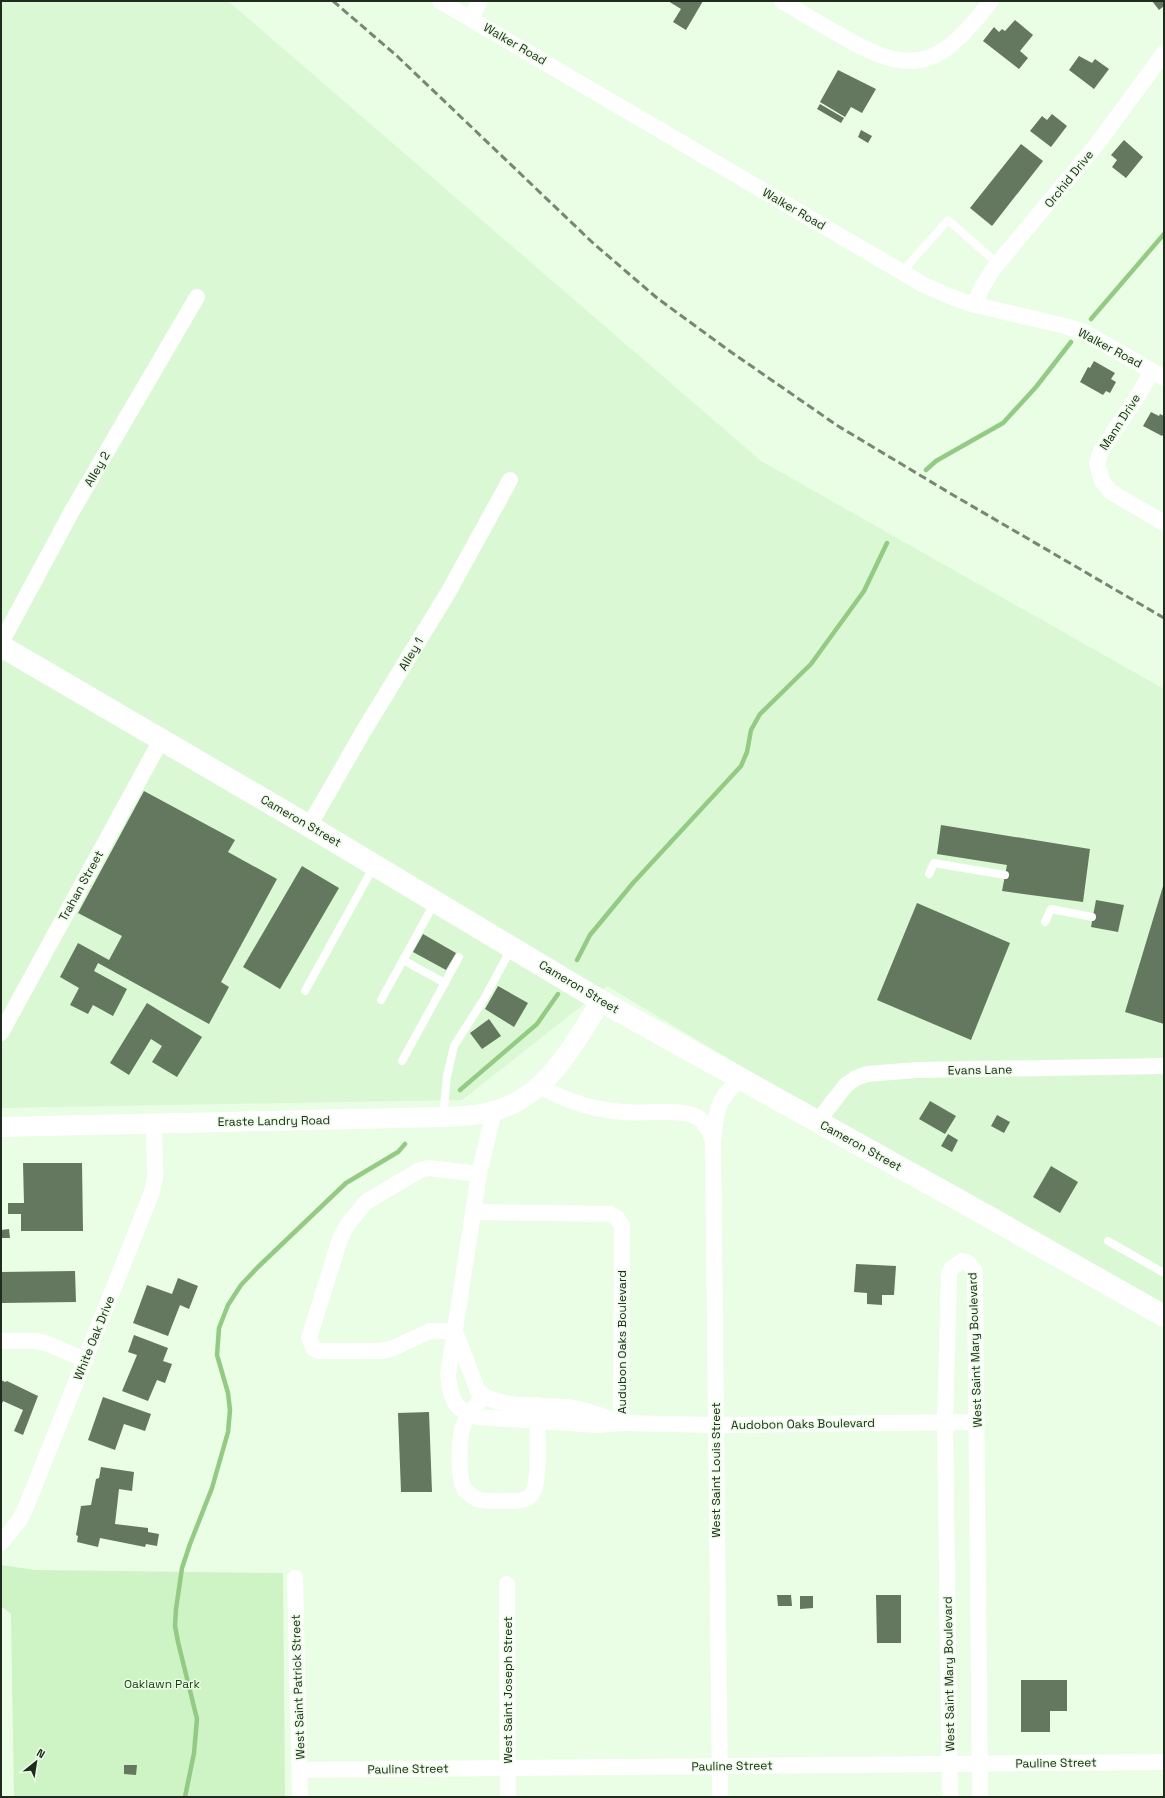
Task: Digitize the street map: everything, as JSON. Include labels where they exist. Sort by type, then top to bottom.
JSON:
[{"type":"main road","name":"Cameron Street","points":[[1,646],[375,865],[601,1001],[1164,1316]]},
{"type":"street","name":"Walker Road","points":[[440,1],[924,285],[975,305],[1065,326],[1084,332],[1158,375]]},
{"type":"street","points":[[470,18],[480,1]]},
{"type":"street","points":[[782,1],[864,49],[894,60],[911,61],[922,59],[947,48],[963,34],[991,1]]},
{"type":"street","name":"Orchid Drive","points":[[975,305],[982,287],[998,264],[1097,144],[1164,53]]},
{"type":"street","name":"Alley 2","points":[[1,643],[72,511],[197,297]]},
{"type":"street","name":"Mann Drive","points":[[1158,375],[1136,400],[1101,451],[1097,463],[1099,475],[1111,492],[1164,523]]},
{"type":"street","name":"Alley 1","points":[[309,826],[363,732],[449,591],[510,480]]},
{"type":"street","name":"Trahan Street","points":[[1,1033],[161,740]]},
{"type":"street","name":"Eraste Landry Road","points":[[1,1127],[476,1115],[494,1111],[518,1102],[540,1086],[576,1042],[601,1001]]},
{"type":"street","name":"Evans Lane","points":[[817,1122],[846,1085],[856,1078],[867,1074],[916,1070],[1164,1066]]},
{"type":"street","points":[[713,1142],[720,1102],[728,1090],[740,1079]]},
{"type":"street","points":[[540,1086],[561,1097],[605,1110],[626,1113],[670,1113],[691,1115],[703,1122],[708,1128],[713,1142]]},
{"type":"street","points":[[470,1415],[461,1410],[455,1404],[449,1388],[448,1375],[479,1174],[494,1111]]},
{"type":"street","name":"White Oak Drive","points":[[1,1543],[19,1521],[26,1507],[152,1192],[155,1178],[154,1124]]},
{"type":"street","name":"West Saint Louis Street","points":[[713,1142],[720,1797]]},
{"type":"street","points":[[455,1331],[430,1331],[391,1349],[379,1351],[319,1351],[314,1349],[309,1338],[340,1239],[351,1220],[366,1202],[420,1170],[430,1168],[479,1174]]},
{"type":"street","name":"Audubon Oaks Boulevard","points":[[474,1212],[610,1214],[617,1218],[622,1226],[621,1423],[596,1414],[569,1408],[497,1402],[483,1396]]},
{"type":"street","name":"West Saint Mary Boulevard","points":[[950,1797],[945,1423],[949,1273],[958,1262],[962,1261],[967,1262],[975,1271],[980,1797]]},
{"type":"street","points":[[455,1331],[478,1391],[483,1396],[465,1422],[461,1435],[461,1476],[465,1489],[472,1496],[485,1500],[521,1500],[527,1499],[531,1495],[536,1482],[537,1405]]},
{"type":"street","points":[[1,1341],[37,1341],[86,1360]]},
{"type":"street","name":"Audobon Oaks Boulevard","points":[[470,1415],[537,1422],[598,1426],[621,1423],[716,1425],[945,1423]]},
{"type":"street","points":[[945,1423],[977,1422]]},
{"type":"street","name":"West Saint Patrick Street","points":[[295,1578],[301,1770],[300,1797]]},
{"type":"street","name":"West Saint Joseph Street","points":[[508,1584],[508,1797]]},
{"type":"street","name":"Pauline Street","points":[[301,1770],[1164,1762]]},
{"type":"lane","points":[[902,272],[948,220],[998,264]]},
{"type":"lane","points":[[929,874],[934,862],[1005,875]]},
{"type":"lane","points":[[305,991],[375,865]]},
{"type":"lane","points":[[381,1000],[435,901]]},
{"type":"lane","points":[[1045,922],[1051,909],[1092,917]]},
{"type":"lane","points":[[442,1117],[446,1076],[454,1046],[484,999],[512,947]]},
{"type":"lane","points":[[402,1061],[459,957]]},
{"type":"lane","points":[[403,960],[445,983]]},
{"type":"lane","points":[[1108,1241],[1164,1273]]},
{"type":"shaded area","points":[[1,1],[228,1],[761,461],[1164,689],[1164,1319],[607,986],[462,1100],[1,1108]]},
{"type":"green space","name":"Oaklawn Park","points":[[1,1565],[35,1570],[283,1573],[285,1797],[14,1797],[11,1614],[1,1606]]},
{"type":"building","points":[[668,1],[703,1],[686,30],[673,22],[681,9]]},
{"type":"building","points":[[1152,1],[1164,1],[1164,6],[1159,10]]},
{"type":"building","points":[[1015,20],[1033,35],[1020,51],[1028,58],[1019,69],[983,41],[994,27],[999,32],[1002,29],[1005,31]]},
{"type":"building","points":[[1079,56],[1092,63],[1095,59],[1109,69],[1094,89],[1069,70]]},
{"type":"building","points":[[838,70],[876,89],[862,113],[851,107],[845,117],[820,102]]},
{"type":"building","points":[[820,104],[844,118],[841,123],[817,109]]},
{"type":"building","points":[[1052,114],[1067,126],[1051,147],[1030,131],[1042,116],[1047,120]]},
{"type":"building","points":[[861,130],[872,136],[868,143],[858,137]]},
{"type":"building","points":[[1124,140],[1143,157],[1126,178],[1112,167],[1117,160],[1111,155]]},
{"type":"building","points":[[1021,144],[1043,161],[992,226],[970,208]]},
{"type":"building","points":[[1094,361],[1115,373],[1111,379],[1116,382],[1110,393],[1106,391],[1103,395],[1080,382],[1088,367],[1090,368]]},
{"type":"building","points":[[1151,412],[1159,416],[1160,414],[1164,416],[1164,433],[1162,436],[1143,426]]},
{"type":"building","points":[[144,791],[235,840],[228,852],[277,879],[221,982],[229,987],[209,1024],[98,963],[94,971],[127,989],[113,1016],[93,1005],[88,1014],[70,1005],[79,988],[60,977],[78,943],[109,960],[122,936],[78,913]]},
{"type":"building","points":[[941,825],[1090,849],[1083,902],[1002,891],[1007,865],[937,854]]},
{"type":"building","points":[[302,866],[339,888],[280,989],[243,967]]},
{"type":"building","points":[[1164,883],[1164,1024],[1125,1012]]},
{"type":"building","points":[[1096,900],[1124,905],[1118,932],[1091,927]]},
{"type":"building","points":[[917,903],[1010,943],[971,1040],[877,1000]]},
{"type":"building","points":[[423,934],[456,953],[446,970],[413,952]]},
{"type":"building","points":[[498,986],[528,1003],[514,1027],[485,1009]]},
{"type":"building","points":[[147,1003],[202,1037],[177,1077],[152,1062],[162,1046],[151,1039],[129,1075],[110,1063]]},
{"type":"building","points":[[489,1019],[501,1036],[482,1049],[470,1033]]},
{"type":"building","points":[[930,1101],[956,1116],[945,1134],[919,1119]]},
{"type":"building","points":[[997,1115],[1010,1122],[1004,1133],[991,1126]]},
{"type":"building","points":[[948,1134],[958,1140],[952,1152],[941,1146]]},
{"type":"building","points":[[23,1163],[82,1163],[83,1231],[21,1231],[21,1214],[8,1214],[8,1203],[24,1203]]},
{"type":"building","points":[[1051,1166],[1078,1182],[1060,1213],[1033,1197]]},
{"type":"building","points":[[9,1229],[10,1238],[1,1238],[1,1230]]},
{"type":"building","points":[[856,1264],[896,1266],[894,1295],[882,1295],[882,1305],[867,1304],[867,1293],[854,1292]]},
{"type":"building","points":[[75,1271],[76,1302],[1,1303],[1,1272]]},
{"type":"building","points":[[178,1278],[198,1286],[189,1309],[180,1305],[168,1336],[133,1323],[147,1285],[172,1294]]},
{"type":"building","points":[[134,1335],[168,1348],[163,1361],[172,1364],[165,1383],[157,1380],[148,1401],[122,1391],[137,1355],[128,1352]]},
{"type":"building","points":[[1,1380],[5,1382],[7,1381],[38,1396],[23,1435],[14,1431],[23,1410],[3,1401],[1,1406]]},
{"type":"building","points":[[103,1397],[151,1414],[145,1431],[124,1424],[115,1450],[88,1440]]},
{"type":"building","points":[[429,1412],[432,1492],[401,1492],[398,1413]]},
{"type":"building","points":[[101,1467],[134,1472],[132,1491],[119,1489],[115,1524],[148,1528],[148,1532],[159,1534],[157,1546],[146,1544],[145,1547],[100,1538],[98,1547],[77,1542],[78,1536],[76,1535],[81,1506],[91,1505],[96,1479],[99,1478]]},
{"type":"building","points":[[777,1595],[791,1595],[792,1606],[778,1606]]},
{"type":"building","points":[[876,1595],[901,1595],[901,1643],[877,1643]]},
{"type":"building","points":[[800,1596],[813,1596],[813,1608],[800,1609]]},
{"type":"building","points":[[1021,1680],[1067,1680],[1067,1711],[1050,1711],[1050,1732],[1021,1732]]},
{"type":"building","points":[[124,1765],[137,1765],[136,1775],[124,1774]]},
{"type":"waterway","points":[[1091,319],[1164,234]]},
{"type":"waterway","points":[[926,470],[936,461],[1003,423],[1036,387],[1071,342]]},
{"type":"waterway","points":[[577,960],[590,935],[633,883],[741,766],[747,752],[751,730],[760,714],[811,664],[864,591],[887,543]]},
{"type":"waterway","points":[[460,1090],[537,1024],[558,994]]},
{"type":"waterway","points":[[185,1797],[194,1753],[197,1719],[178,1642],[175,1626],[176,1609],[182,1568],[212,1488],[228,1432],[230,1410],[228,1393],[217,1355],[219,1328],[228,1305],[241,1285],[258,1267],[346,1183],[398,1152],[405,1144]]},
{"type":"railway","points":[[333,1],[397,56],[593,243],[657,298],[731,352],[838,426],[1164,618]]}]
